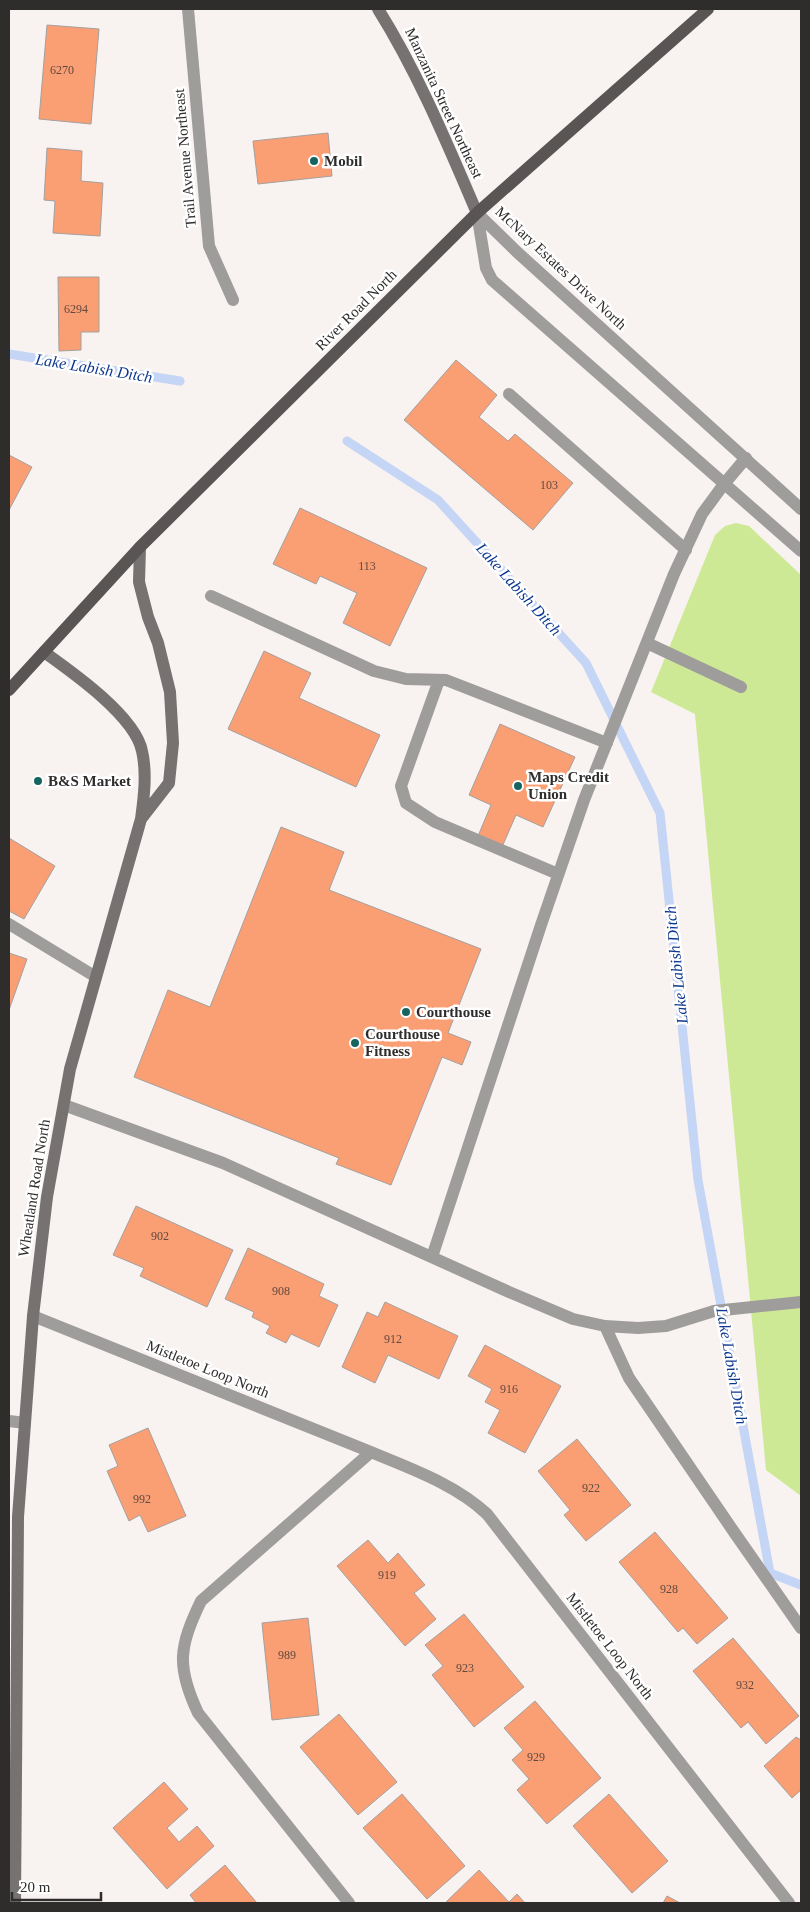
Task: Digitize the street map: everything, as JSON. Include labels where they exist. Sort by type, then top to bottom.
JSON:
[{"type":"main road","name":"Manzanita Street Northeast","points":[[378,9],[402,49],[424,94],[477,212]]},
{"type":"main road","name":"River Road North","points":[[9,690],[140,547],[477,212],[708,9]]},
{"type":"main road","points":[[140,547],[139,582],[148,617],[158,643],[170,692],[172,743],[169,783],[141,820]]},
{"type":"main road","name":"Wheatland Road North","points":[[15,1903],[13,1553],[18,1516],[33,1316],[47,1197],[70,1069],[141,820],[145,782],[142,750],[132,729],[86,682],[44,652]]},
{"type":"street","name":"Trail Avenue Northeast","points":[[188,9],[209,246],[233,300]]},
{"type":"street","name":"McNary Estates Drive North","points":[[477,212],[517,252],[801,508]]},
{"type":"street","name":"McNary Estates Drive North","points":[[477,212],[486,268],[492,280],[801,551]]},
{"type":"street","points":[[509,394],[686,550]]},
{"type":"street","points":[[432,1257],[558,874],[606,743],[702,514],[746,458]]},
{"type":"street","points":[[211,596],[374,671],[406,679],[446,680],[606,743]]},
{"type":"street","points":[[647,643],[741,687]]},
{"type":"street","points":[[439,680],[401,786],[406,803],[435,822],[558,874]]},
{"type":"street","points":[[9,924],[96,977]]},
{"type":"street","points":[[64,1105],[223,1163],[573,1319],[605,1326],[638,1328],[666,1326],[714,1311],[801,1302]]},
{"type":"street","name":"Mistletoe Loop North","points":[[33,1316],[370,1452],[437,1481],[471,1499],[487,1514],[789,1903]]},
{"type":"street","points":[[605,1326],[629,1378],[801,1628]]},
{"type":"street","points":[[9,1421],[25,1423]]},
{"type":"street","points":[[349,1903],[198,1713],[186,1690],[182,1654],[188,1628],[201,1601],[370,1452]]},
{"type":"green space","points":[[736,523],[749,526],[801,575],[801,1496],[766,1470],[695,714],[651,692],[715,535],[725,526]]},
{"type":"building","points":[[47,25],[99,29],[91,124],[39,119]]},
{"type":"building","points":[[328,133],[332,176],[258,184],[253,141]]},
{"type":"building","points":[[47,148],[82,151],[81,181],[103,183],[100,236],[53,233],[55,201],[44,200]]},
{"type":"building","points":[[58,277],[99,277],[99,332],[81,332],[81,350],[59,351]]},
{"type":"building","points":[[456,360],[497,395],[479,417],[508,441],[515,434],[573,483],[533,530],[404,420]]},
{"type":"building","points":[[9,455],[32,467],[9,510]]},
{"type":"building","points":[[300,508],[427,568],[390,646],[343,623],[357,593],[320,576],[316,584],[273,564]]},
{"type":"building","points":[[264,651],[311,673],[299,698],[380,735],[356,787],[228,729]]},
{"type":"building","points":[[500,724],[575,757],[543,827],[516,815],[502,847],[478,836],[491,805],[469,795]]},
{"type":"building","points":[[281,827],[344,852],[329,890],[481,949],[448,1033],[471,1042],[462,1065],[442,1057],[391,1185],[336,1164],[339,1158],[134,1077],[168,990],[210,1007]]},
{"type":"building","points":[[9,838],[55,866],[24,919],[9,911]]},
{"type":"building","points":[[9,953],[27,959],[9,1010]]},
{"type":"building","points":[[136,1206],[233,1250],[207,1307],[140,1276],[144,1268],[113,1255]]},
{"type":"building","points":[[248,1248],[324,1284],[319,1296],[338,1305],[319,1347],[291,1334],[286,1343],[266,1333],[270,1326],[252,1317],[254,1312],[225,1299]]},
{"type":"building","points":[[385,1302],[458,1336],[439,1379],[388,1355],[375,1383],[342,1367],[367,1312],[378,1317]]},
{"type":"building","points":[[485,1345],[561,1386],[525,1453],[488,1433],[500,1410],[485,1402],[492,1389],[468,1376]]},
{"type":"building","points":[[148,1428],[186,1516],[148,1532],[140,1515],[129,1521],[107,1471],[118,1466],[109,1445]]},
{"type":"building","points":[[577,1439],[631,1505],[586,1541],[564,1515],[570,1510],[538,1471]]},
{"type":"building","points":[[655,1532],[728,1618],[697,1644],[683,1628],[678,1632],[619,1562]]},
{"type":"building","points":[[368,1540],[388,1563],[398,1553],[425,1585],[414,1593],[436,1619],[405,1646],[337,1566]]},
{"type":"building","points":[[464,1614],[524,1687],[474,1727],[432,1675],[443,1666],[425,1645]]},
{"type":"building","points":[[308,1618],[319,1715],[272,1720],[262,1623]]},
{"type":"building","points":[[733,1638],[799,1716],[766,1744],[748,1722],[741,1728],[693,1671]]},
{"type":"building","points":[[535,1701],[601,1778],[547,1824],[517,1790],[529,1779],[512,1760],[523,1750],[504,1728]]},
{"type":"building","points":[[339,1714],[397,1782],[358,1815],[300,1747]]},
{"type":"building","points":[[796,1737],[801,1740],[801,1790],[792,1798],[764,1766]]},
{"type":"building","points":[[164,1782],[188,1809],[167,1828],[179,1842],[197,1826],[214,1846],[167,1889],[113,1828]]},
{"type":"building","points":[[402,1794],[465,1866],[427,1899],[363,1828]]},
{"type":"building","points":[[609,1794],[668,1861],[632,1893],[573,1826]]},
{"type":"building","points":[[225,1865],[257,1903],[196,1903],[190,1895]]},
{"type":"building","points":[[479,1870],[509,1902],[517,1894],[525,1903],[445,1903]]},
{"type":"building","points":[[667,1896],[680,1903],[663,1903]]},
{"type":"waterway","name":"Lake Labish Ditch","points":[[9,354],[180,381]]},
{"type":"waterway","name":"Lake Labish Ditch","points":[[347,441],[438,500],[586,663],[660,813],[698,1180],[770,1573],[801,1585]]},
{"type":"place","name":"Mobil","points":[[314,161]]},
{"type":"place","name":"B&S Market","points":[[38,781]]},
{"type":"place","name":"Maps Credit Union","points":[[518,786]]},
{"type":"place","name":"Courthouse","points":[[406,1012]]},
{"type":"place","name":"Courthouse Fitness","points":[[355,1043]]}]
